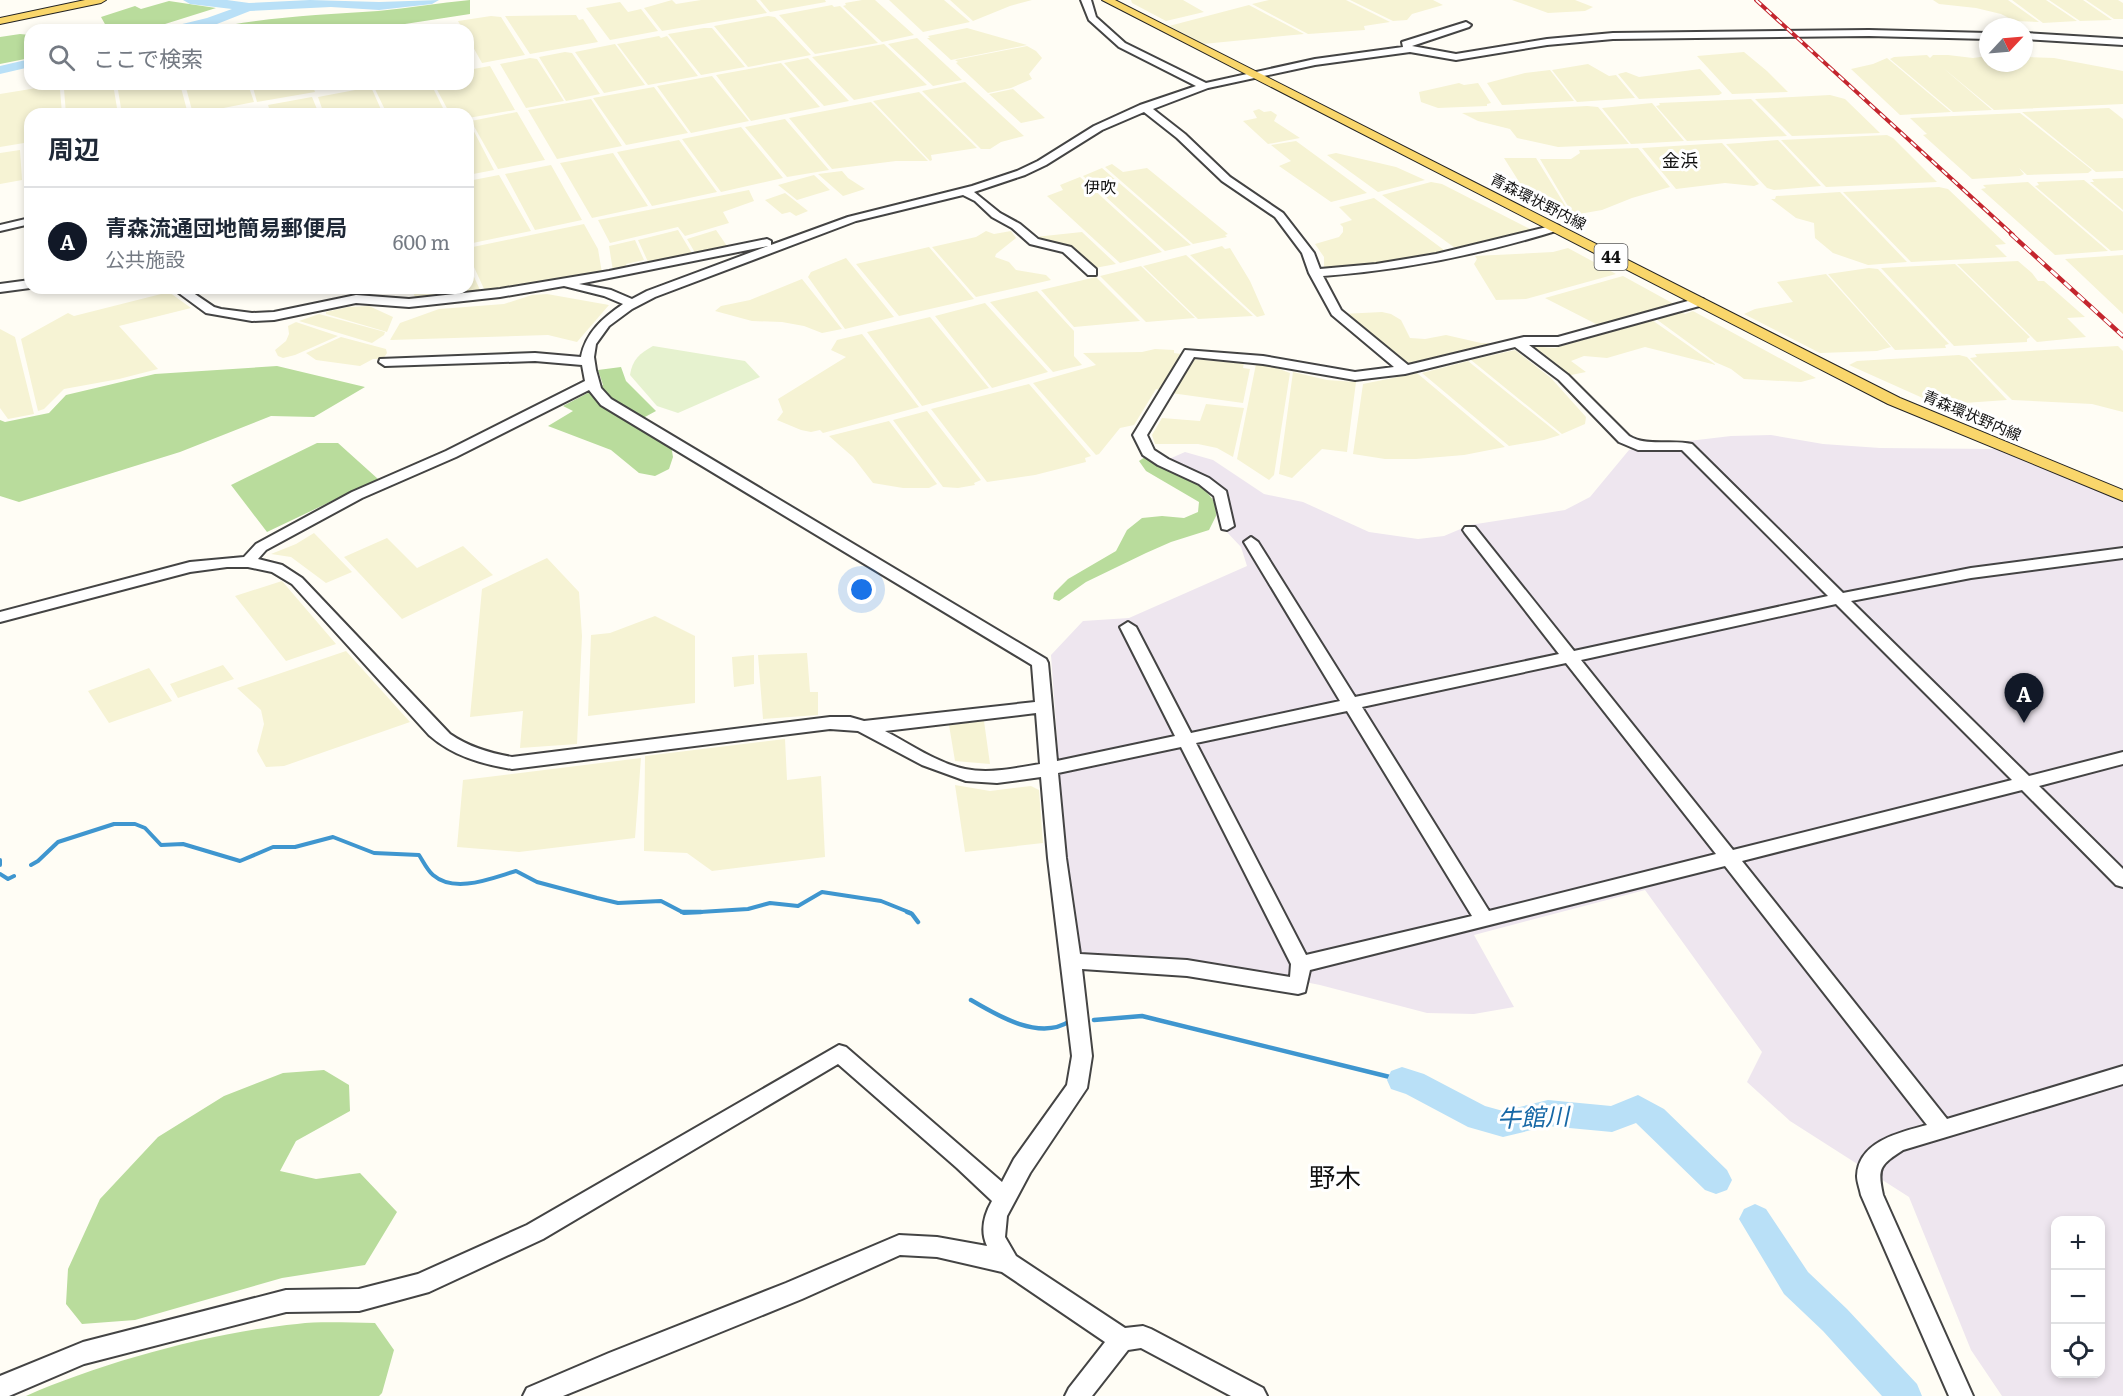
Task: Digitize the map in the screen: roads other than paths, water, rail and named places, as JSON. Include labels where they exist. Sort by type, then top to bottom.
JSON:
[{"type":"main road","points":[[0,21],[101,0]]},
{"type":"main road","name":"青森環状野内線","points":[[1107,0],[1894,401],[2123,496]]},
{"type":"street","points":[[1086,0],[1092,18],[1122,45],[1205,86]]},
{"type":"street","points":[[1410,49],[1405,44],[1466,25]]},
{"type":"street","points":[[1008,1263],[994,1238],[996,1215],[1022,1166],[1077,1088],[1082,1056],[1057,858],[1040,663],[643,423],[617,410],[593,390],[585,361],[596,332],[632,303],[651,294],[792,241],[852,219],[995,183],[1033,169],[1098,128],[1144,107],[1205,86],[1315,62],[1410,49],[1452,57],[1547,42],[1613,36],[1869,33],[1979,36]]},
{"type":"street","points":[[2033,37],[2123,42]]},
{"type":"street","points":[[1144,107],[1181,136],[1226,178],[1279,215],[1308,253],[1336,312],[1405,370]]},
{"type":"street","points":[[965,191],[979,199],[996,215],[1016,226],[1034,242],[1067,249],[1092,273]]},
{"type":"street","points":[[0,228],[24,222]]},
{"type":"street","points":[[1316,273],[1377,268],[1458,255],[1555,228]]},
{"type":"street","points":[[187,294],[220,314],[252,317],[289,313],[356,299],[409,303],[478,296],[792,241]]},
{"type":"street","points":[[559,283],[607,293],[632,303]]},
{"type":"street","points":[[0,288],[24,285]]},
{"type":"street","points":[[1227,525],[1221,494],[1204,481],[1163,462],[1148,452],[1140,435],[1190,353],[1263,360],[1355,376],[1405,370],[1518,343],[1558,341],[1698,302]]},
{"type":"street","points":[[1518,343],[1569,381],[1619,435],[1631,443],[1642,445],[1666,443],[1687,447],[2123,880]]},
{"type":"street","points":[[385,362],[535,357],[585,361]]},
{"type":"street","points":[[248,562],[261,547],[357,495],[452,454],[592,383]]},
{"type":"street","points":[[1470,530],[1942,1128]]},
{"type":"street","points":[[1251,542],[1484,920]]},
{"type":"street","points":[[0,617],[190,567],[227,562],[248,562],[277,568],[297,581],[435,731],[449,744],[474,756],[512,763],[830,723],[850,723],[864,727],[948,769],[966,775],[985,777],[1050,769],[1840,599],[1971,573],[2123,553]]},
{"type":"street","points":[[1071,960],[1187,968],[1298,986],[1301,964],[1128,627]]},
{"type":"street","points":[[864,727],[1043,707]]},
{"type":"street","points":[[1301,964],[2123,759]]},
{"type":"street","points":[[0,1388],[83,1353],[286,1301],[359,1300],[421,1284],[535,1232],[838,1053],[965,1161],[1004,1198]]},
{"type":"street","points":[[1961,1396],[1880,1217],[1868,1175],[1879,1154],[1887,1148],[1942,1128],[2123,1075]]},
{"type":"street","points":[[535,1396],[609,1364],[794,1291],[899,1245],[937,1247],[981,1255],[1008,1263],[1122,1340],[1143,1337],[1255,1396]]},
{"type":"street","points":[[1077,1396],[1122,1340]]},
{"type":"waterway","points":[[190,0],[245,6]]},
{"type":"waterway","points":[[200,24],[248,7],[331,3],[379,6],[432,0]]},
{"type":"waterway","points":[[0,70],[24,64]]},
{"type":"waterway","points":[[31,865],[58,842],[114,824],[135,824],[145,828],[161,845],[183,844],[240,861],[273,847],[295,847],[333,837],[374,853],[419,855],[433,875],[442,881],[474,883],[516,871],[537,882],[597,898],[618,903],[661,901],[682,912]]},
{"type":"waterway","points":[[0,860],[0,865]]},
{"type":"waterway","points":[[0,874],[8,879],[14,876]]},
{"type":"waterway","points":[[700,912],[748,909],[770,903],[798,906],[822,892],[881,901],[911,913]]},
{"type":"waterway","points":[[682,912],[700,912]]},
{"type":"waterway","points":[[682,912],[700,912]]},
{"type":"waterway","points":[[907,912],[912,914],[918,922]]},
{"type":"waterway","points":[[971,1000],[1006,1019],[1033,1027],[1046,1028],[1070,1021]]},
{"type":"waterway","points":[[1094,1020],[1142,1016],[1402,1080]]},
{"type":"waterway","name":"牛館川","points":[[1402,1080],[1413,1083],[1479,1118],[1503,1124],[1548,1113],[1612,1119],[1638,1108],[1653,1118],[1716,1180]]},
{"type":"waterway","name":"牛館川","points":[[1755,1219],[1796,1283],[1835,1320],[1905,1396]]},
{"type":"railway","points":[[1756,0],[2013,235]]},
{"type":"railway","points":[[2011,234],[2123,336]]},
{"type":"place","name":"青森流通団地簡易郵便局","points":[[2024,723]]},
{"type":"district","name":"金浜","points":[[1680,161]]},
{"type":"district","name":"伊吹","points":[[1100,187]]},
{"type":"district","name":"野木","points":[[1335,1178]]}]
